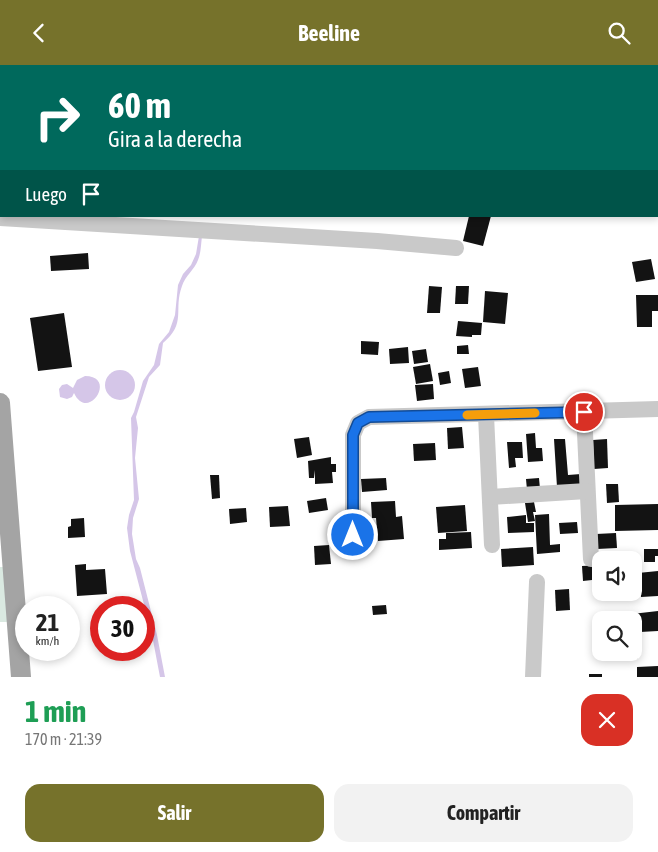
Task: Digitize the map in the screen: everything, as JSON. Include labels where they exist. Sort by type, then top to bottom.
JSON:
[{"type":"main road","points":[[0,403],[21,677]]},
{"type":"street","points":[[0,218],[377,241],[456,248]]},
{"type":"street","points":[[353,535],[353,435],[358,423],[369,417],[658,409]]},
{"type":"street","points":[[584,412],[591,559]]},
{"type":"street","points":[[486,415],[492,545]]},
{"type":"street","points":[[490,497],[587,491]]},
{"type":"street","points":[[533,677],[537,583]]},
{"type":"shaded area","points":[[199,236],[202,236],[197,263],[182,286],[175,329],[163,343],[160,365],[149,377],[136,417],[138,428],[135,458],[139,499],[133,518],[132,534],[136,559],[147,596],[142,596],[130,551],[127,528],[134,500],[131,418],[143,381],[154,365],[159,344],[169,332],[175,315],[178,285],[196,254]]},
{"type":"shaded area","points":[[120,370],[131,374],[135,385],[131,396],[120,400],[109,396],[105,385],[109,374]]},
{"type":"shaded area","points":[[85,376],[95,378],[99,383],[100,389],[92,401],[86,403],[80,401],[74,393],[72,397],[67,399],[60,397],[59,389],[62,385],[67,384],[73,388],[77,380]]},
{"type":"shaded area","points":[[0,567],[7,567],[7,622],[0,622]]},
{"type":"shaded area","points":[[155,627],[165,677],[160,677],[155,651]]},
{"type":"building","points":[[469,217],[491,217],[483,246],[463,241]]},
{"type":"building","points":[[88,253],[89,269],[51,271],[50,256]]},
{"type":"building","points":[[651,259],[655,279],[636,282],[632,262]]},
{"type":"building","points":[[429,286],[442,287],[440,313],[427,313]]},
{"type":"building","points":[[456,286],[469,286],[468,304],[455,304]]},
{"type":"building","points":[[485,291],[508,293],[505,324],[483,322]]},
{"type":"building","points":[[636,295],[658,295],[658,311],[652,311],[652,327],[637,327]]},
{"type":"building","points":[[64,313],[72,367],[38,371],[30,318]]},
{"type":"building","points":[[458,321],[482,323],[481,335],[472,335],[472,337],[456,336]]},
{"type":"building","points":[[361,341],[379,342],[378,355],[361,354]]},
{"type":"building","points":[[468,345],[469,354],[457,354],[457,346]]},
{"type":"building","points":[[408,347],[409,363],[390,364],[389,349]]},
{"type":"building","points":[[426,349],[428,362],[414,364],[412,351]]},
{"type":"building","points":[[430,364],[433,381],[416,384],[413,367]]},
{"type":"building","points":[[478,367],[481,386],[465,388],[462,369]]},
{"type":"building","points":[[449,371],[451,383],[440,385],[438,373]]},
{"type":"building","points":[[433,384],[434,399],[417,401],[415,385]]},
{"type":"building","points":[[462,427],[464,448],[448,449],[447,428]]},
{"type":"building","points":[[535,433],[536,448],[542,448],[543,461],[528,462],[526,434]]},
{"type":"building","points":[[309,437],[312,455],[297,458],[294,439]]},
{"type":"building","points":[[554,439],[565,439],[568,475],[581,474],[581,485],[557,487]]},
{"type":"building","points":[[607,439],[608,468],[594,469],[593,440]]},
{"type":"building","points":[[507,442],[522,442],[523,458],[515,458],[516,467],[509,468]]},
{"type":"building","points":[[435,443],[436,460],[414,461],[413,444]]},
{"type":"building","points":[[331,457],[331,464],[336,464],[336,472],[332,472],[333,483],[315,484],[315,470],[314,478],[309,478],[308,461]]},
{"type":"building","points":[[210,475],[219,475],[220,498],[212,499]]},
{"type":"building","points":[[386,478],[387,490],[362,492],[361,479]]},
{"type":"building","points":[[539,478],[540,489],[527,490],[526,479]]},
{"type":"building","points":[[606,484],[618,484],[619,502],[607,503]]},
{"type":"building","points":[[326,498],[328,510],[309,513],[307,501]]},
{"type":"building","points":[[395,501],[396,517],[402,516],[404,539],[378,541],[376,518],[372,518],[371,502]]},
{"type":"building","points":[[534,502],[536,512],[533,512],[535,521],[528,522],[525,503]]},
{"type":"building","points":[[658,504],[658,530],[615,531],[615,505]]},
{"type":"building","points":[[465,505],[467,531],[438,533],[436,507]]},
{"type":"building","points":[[288,506],[290,526],[270,527],[269,507]]},
{"type":"building","points":[[246,508],[247,522],[230,524],[229,509]]},
{"type":"building","points":[[549,514],[550,545],[560,544],[560,552],[537,554],[535,515]]},
{"type":"building","points":[[526,515],[526,523],[534,523],[534,532],[508,533],[507,517]]},
{"type":"building","points":[[84,518],[85,537],[68,538],[68,527],[71,526],[71,519]]},
{"type":"building","points":[[577,522],[578,533],[560,534],[559,523]]},
{"type":"building","points":[[471,532],[472,548],[439,550],[439,539],[446,539],[446,533]]},
{"type":"building","points":[[616,533],[617,548],[597,549],[596,534]]},
{"type":"building","points":[[329,545],[331,564],[315,565],[314,546]]},
{"type":"building","points":[[533,547],[534,565],[502,567],[501,549]]},
{"type":"building","points":[[644,549],[658,549],[658,556],[655,556],[655,562],[644,562]]},
{"type":"building","points":[[86,564],[86,570],[105,569],[107,594],[77,596],[75,565]]},
{"type":"building","points":[[592,565],[592,580],[583,581],[582,566]]},
{"type":"building","points":[[658,571],[658,596],[642,597],[642,573]]},
{"type":"building","points":[[569,589],[570,610],[556,611],[555,590]]},
{"type":"building","points":[[386,605],[387,614],[373,615],[372,606]]},
{"type":"building","points":[[658,611],[658,631],[642,632],[642,613]]},
{"type":"building","points":[[658,666],[658,677],[637,677],[637,667]]},
{"type":"building","points":[[589,674],[602,674],[602,677],[589,677]]},
{"type":"slow traffic","points":[[467,415],[535,413]]},
{"type":"route","points":[[353,535],[353,435],[358,423],[369,417],[584,412]]}]
